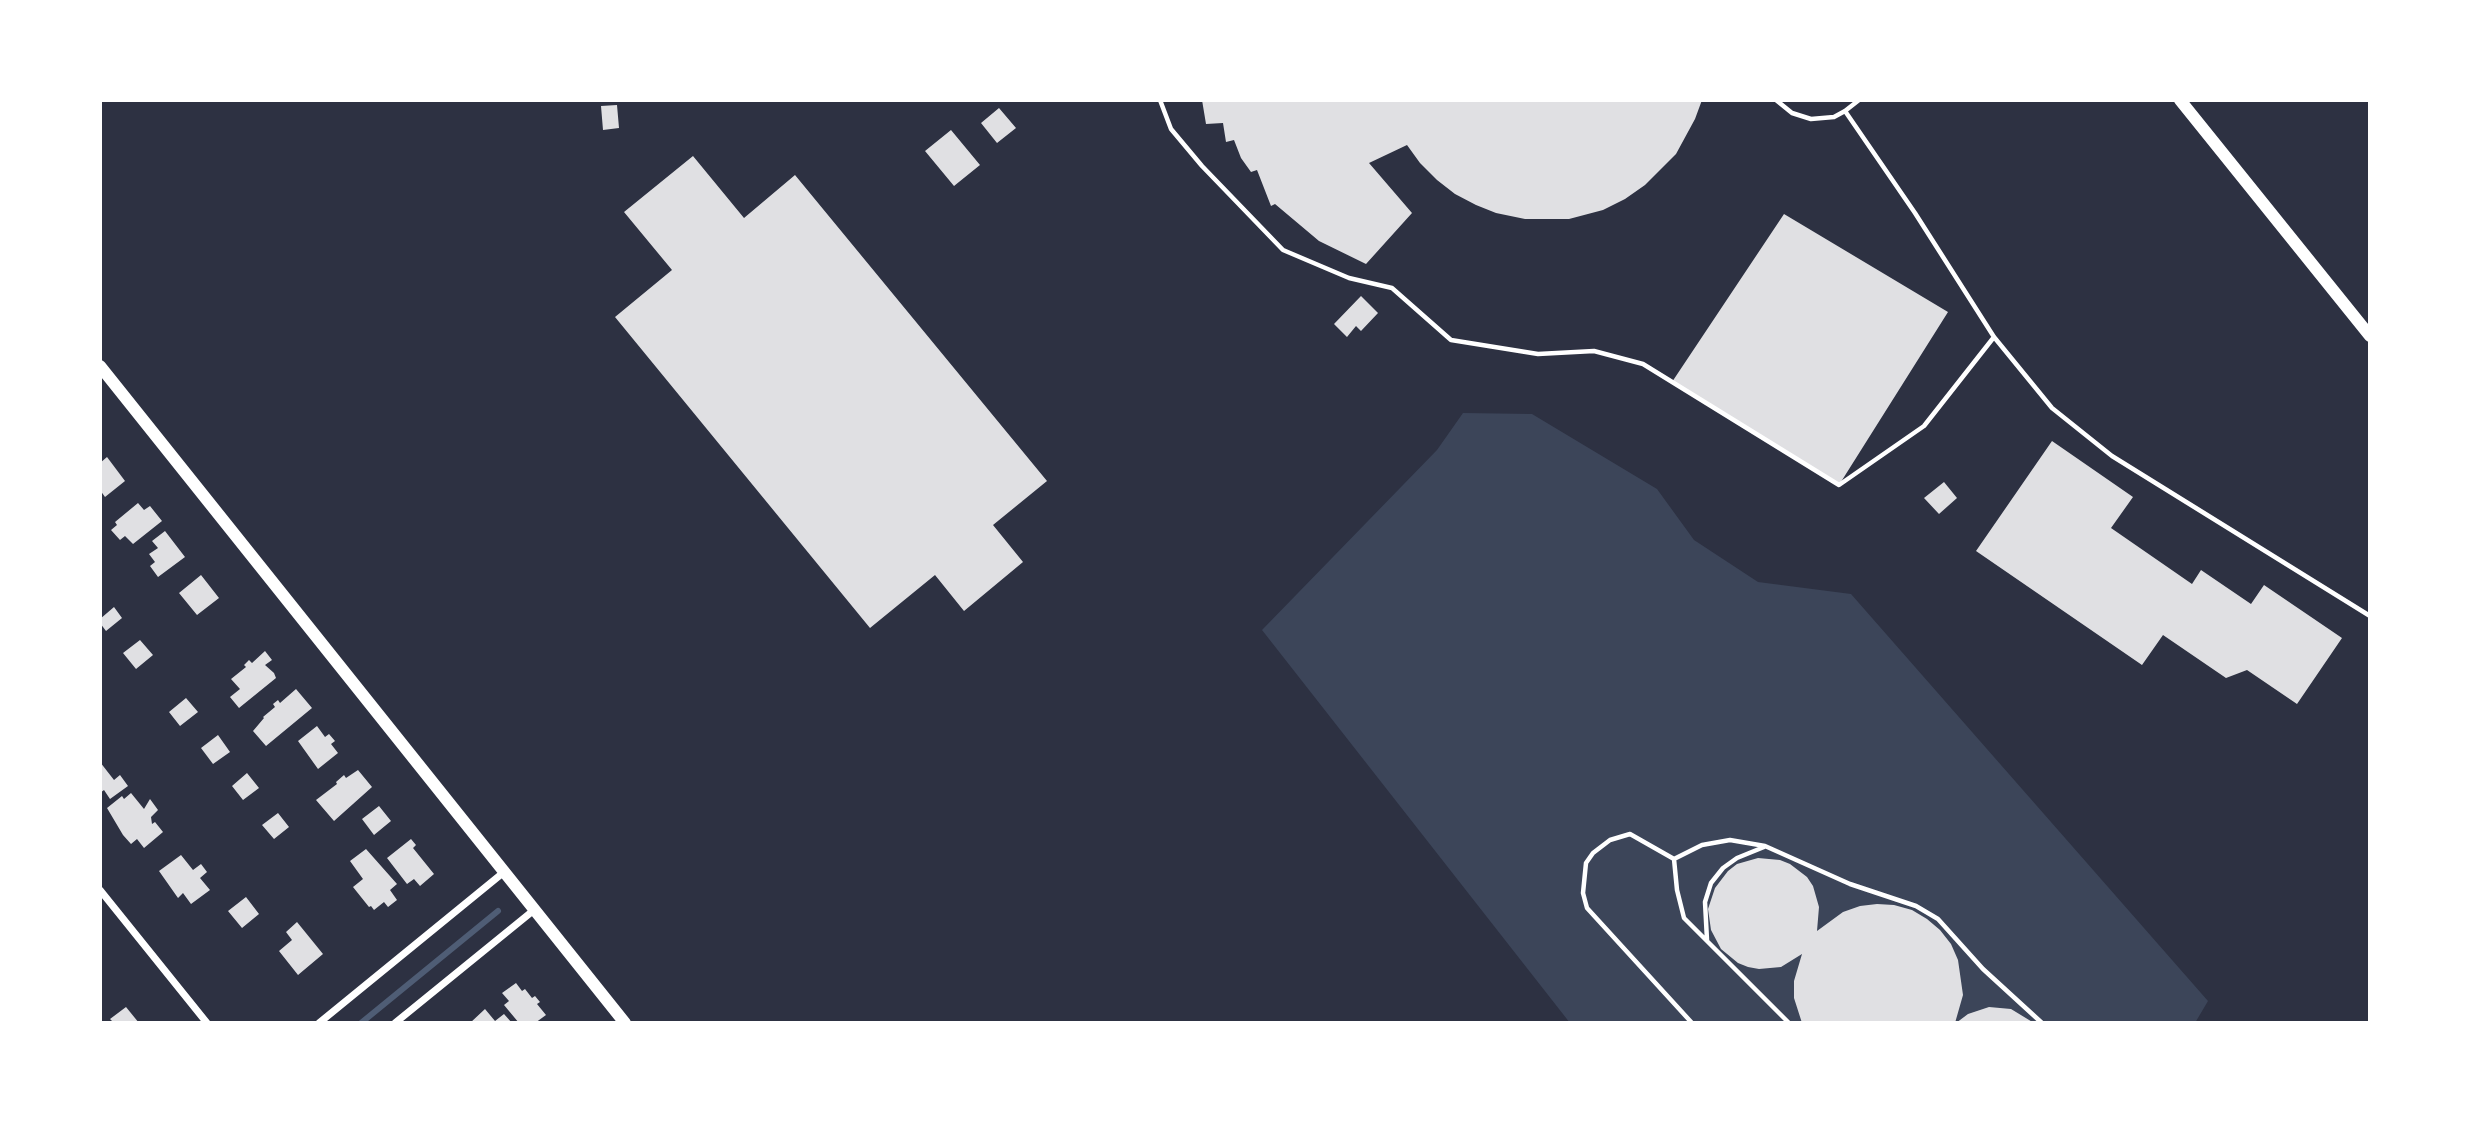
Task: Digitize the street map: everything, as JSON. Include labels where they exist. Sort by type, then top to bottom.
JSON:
[{"type":"street","points":[[2180,100],[2370,336]]},
{"type":"street","points":[[100,366],[625,1023]]},
{"type":"street","points":[[319,1023],[504,872]]},
{"type":"street","points":[[101,893],[207,1023]]},
{"type":"street","points":[[395,1023],[534,910]]},
{"type":"lane","points":[[1160,100],[1171,129],[1194,157],[1283,250],[1349,278],[1392,288],[1451,340],[1538,354],[1594,352],[1643,364],[1839,485],[1924,426],[1994,337]]},
{"type":"lane","points":[[1776,100],[1792,113],[1811,118],[1834,117],[1859,100]]},
{"type":"lane","points":[[1845,111],[1994,337],[2052,408],[2112,456],[2370,616]]},
{"type":"lane","points":[[1674,859],[1630,834],[1609,840],[1593,853],[1586,863],[1584,893],[1587,908],[1692,1023]]},
{"type":"lane","points":[[1674,859],[1702,845],[1730,840],[1765,846],[1850,884],[1916,906],[1938,919],[1983,969],[2042,1023]]},
{"type":"lane","points":[[1707,940],[1705,902],[1711,883],[1723,868],[1737,858],[1765,846]]},
{"type":"lane","points":[[1674,859],[1677,890],[1684,918],[1789,1023]]},
{"type":"shaded area","points":[[1463,413],[1532,414],[1657,489],[1694,540],[1758,582],[1851,594],[2208,1001],[2195,1023],[1570,1023],[1262,630],[1437,450]]},
{"type":"building","points":[[1202,100],[1702,100],[1676,154],[1645,185],[1603,210],[1569,219],[1525,219],[1496,213],[1476,205],[1437,180],[1407,145],[1369,163],[1412,213],[1366,264],[1319,241],[1275,204],[1271,206],[1257,170],[1251,172],[1241,158],[1234,140],[1226,142],[1223,123],[1206,124]]},
{"type":"building","points":[[617,105],[619,128],[603,130],[601,106]]},
{"type":"building","points":[[999,108],[1016,128],[997,143],[981,123]]},
{"type":"building","points":[[951,130],[980,165],[954,186],[925,151]]},
{"type":"building","points":[[693,156],[744,218],[795,175],[1047,481],[993,525],[1023,562],[964,611],[935,575],[870,628],[615,317],[672,270],[624,212]]},
{"type":"building","points":[[1784,214],[1948,312],[1839,485],[1672,382]]},
{"type":"building","points":[[1361,296],[1378,313],[1361,331],[1356,326],[1347,337],[1334,324]]},
{"type":"building","points":[[2052,441],[2133,497],[2111,528],[2192,584],[2201,570],[2251,604],[2264,585],[2342,638],[2297,704],[2247,670],[2226,678],[2163,635],[2142,665],[1976,551]]},
{"type":"building","points":[[107,457],[125,481],[105,497],[100,490],[100,463]]},
{"type":"building","points":[[1944,482],[1957,498],[1939,514],[1924,498]]},
{"type":"building","points":[[138,503],[144,510],[150,506],[162,521],[133,544],[125,536],[120,540],[111,530],[117,525],[115,522]]},
{"type":"building","points":[[165,531],[185,557],[158,577],[150,566],[155,562],[149,554],[158,548],[152,541]]},
{"type":"building","points":[[201,575],[219,598],[197,615],[179,593]]},
{"type":"building","points":[[114,607],[122,618],[106,631],[100,619]]},
{"type":"building","points":[[140,640],[153,655],[136,669],[123,653]]},
{"type":"building","points":[[265,651],[272,660],[265,665],[276,678],[239,708],[230,697],[240,689],[231,679],[246,667],[244,665],[249,660],[252,663]]},
{"type":"building","points":[[296,689],[312,708],[266,746],[253,731],[275,707],[273,704],[278,700],[280,703]]},
{"type":"building","points":[[186,698],[198,712],[180,726],[169,712]]},
{"type":"building","points":[[317,726],[325,737],[329,734],[335,741],[331,744],[338,753],[318,769],[298,741]]},
{"type":"building","points":[[218,735],[230,752],[213,764],[201,748]]},
{"type":"building","points":[[100,762],[114,780],[120,775],[128,786],[110,799],[104,790],[100,793]]},
{"type":"building","points":[[358,770],[372,787],[334,821],[316,800],[344,775],[346,778]]},
{"type":"building","points":[[247,773],[259,788],[243,800],[232,786]]},
{"type":"building","points":[[131,793],[144,809],[150,799],[158,810],[151,817],[152,824],[155,822],[163,832],[144,848],[137,839],[131,844],[107,808],[122,796],[124,799]]},
{"type":"building","points":[[379,806],[391,821],[374,835],[362,819]]},
{"type":"building","points":[[278,813],[289,827],[274,839],[262,825]]},
{"type":"building","points":[[411,839],[416,845],[413,848],[434,874],[420,886],[414,879],[407,884],[387,858]]},
{"type":"building","points":[[366,849],[397,884],[390,890],[397,900],[388,907],[384,902],[374,910],[353,887],[363,879],[350,861]]},
{"type":"building","points":[[181,855],[193,870],[201,864],[207,872],[200,878],[210,890],[191,904],[183,893],[178,898],[159,871]]},
{"type":"building","points":[[1758,858],[1780,860],[1807,877],[1813,886],[1819,907],[1817,931],[1843,912],[1877,904],[1912,910],[1927,919],[1951,944],[1958,960],[1963,995],[1955,1023],[1802,1023],[1794,998],[1794,981],[1802,954],[1781,967],[1748,967],[1738,963],[1721,949],[1711,930],[1708,909],[1715,888],[1737,864]]},
{"type":"building","points":[[246,897],[259,914],[242,928],[228,911]]},
{"type":"building","points":[[297,922],[323,954],[298,975],[279,951],[292,940],[286,932]]},
{"type":"building","points":[[516,983],[522,991],[525,989],[532,998],[535,996],[540,1002],[537,1004],[546,1015],[535,1023],[519,1023],[504,1005],[509,1001],[502,993]]},
{"type":"building","points":[[126,1007],[139,1023],[108,1023],[112,1021],[110,1019]]},
{"type":"building","points":[[1989,1007],[2011,1009],[2034,1023],[1956,1023],[1968,1014]]},
{"type":"building","points":[[485,1009],[495,1021],[504,1014],[512,1023],[470,1023]]},
{"type":"waterway","points":[[361,1023],[498,911]]}]
